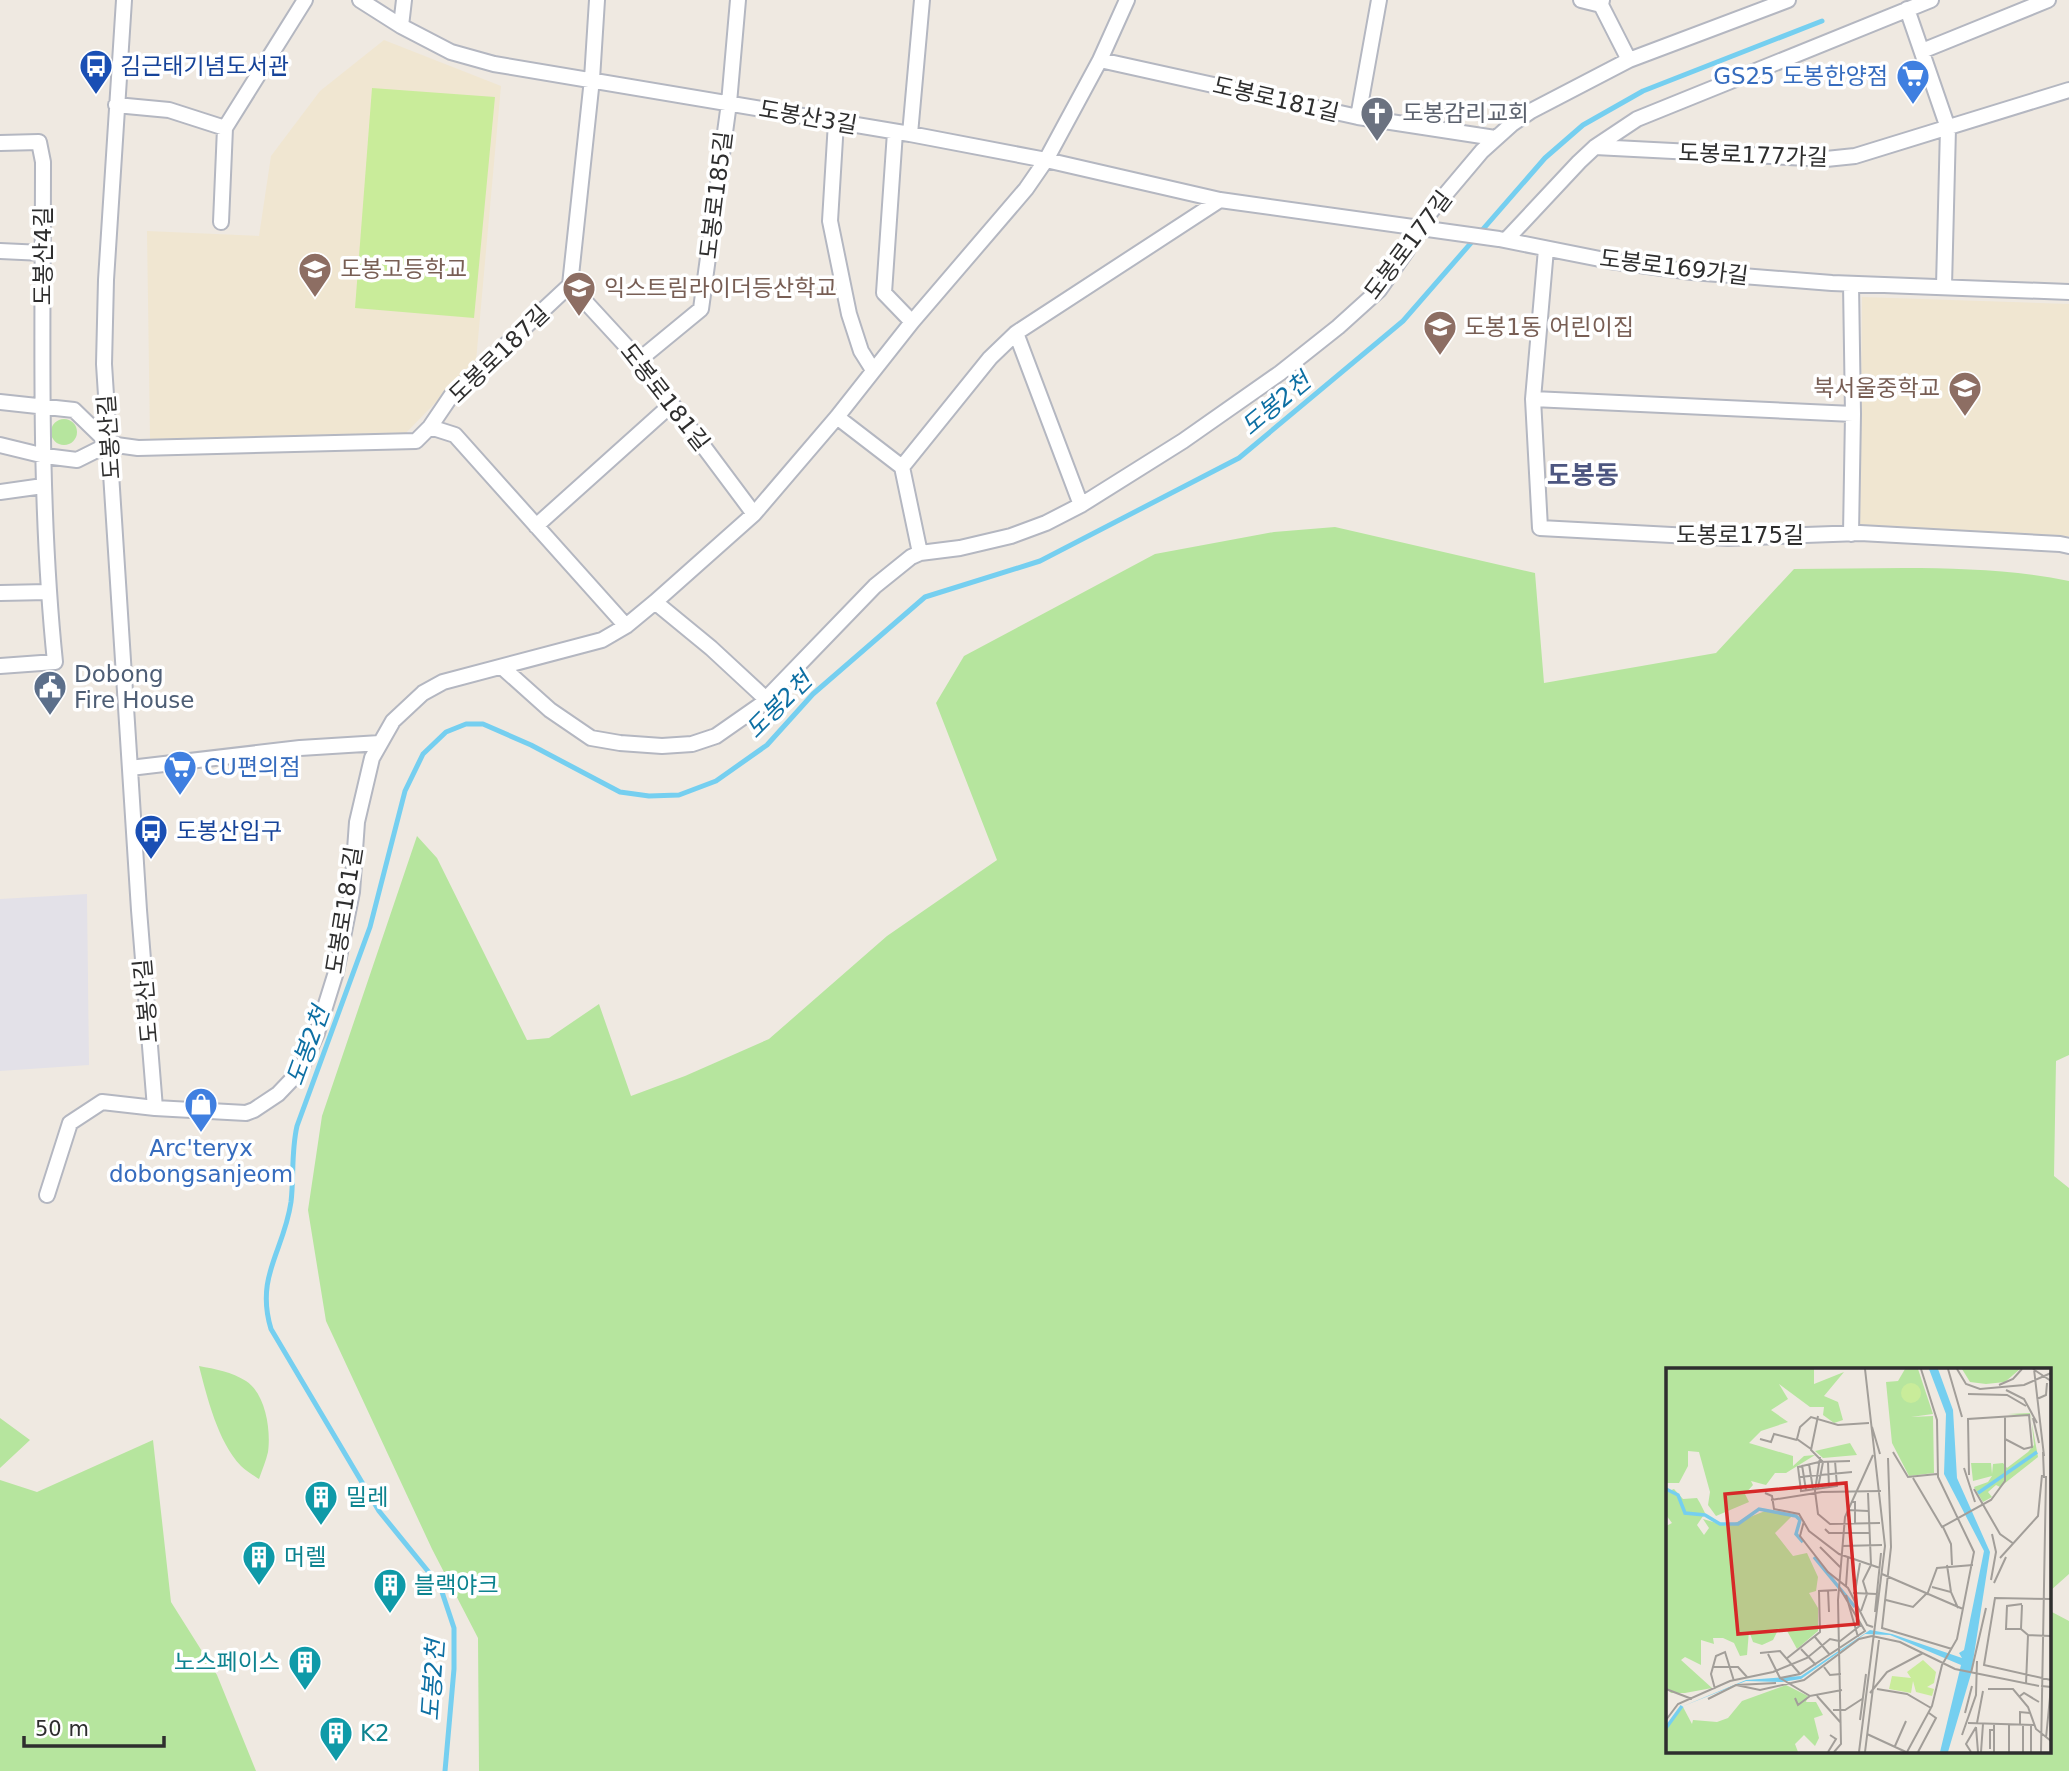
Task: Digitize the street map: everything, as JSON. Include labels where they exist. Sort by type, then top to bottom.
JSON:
[{"type":"street","name":"도봉산길","points":[[124,0],[106,280],[104,364],[138,910],[155,1108]]},
{"type":"street","points":[[221,222],[225,128],[305,0]]},
{"type":"street","name":"도봉산3길","points":[[360,0],[401,26],[451,52],[494,64],[903,133],[1046,160],[1220,200],[1502,240]]},
{"type":"street","points":[[401,26],[404,0]]},
{"type":"street","points":[[570,285],[592,79],[597,0]]},
{"type":"street","name":"도봉로185길","points":[[639,360],[701,309],[729,103],[738,0]]},
{"type":"street","points":[[912,322],[884,293],[922,0]]},
{"type":"street","name":"도봉로181길","points":[[47,1195],[70,1123],[102,1102],[237,1113],[254,1110],[288,1085],[306,1062],[337,972],[352,892],[360,804],[367,773],[393,720],[432,687],[443,682],[603,640],[626,626],[655,602],[754,514],[1026,189],[1046,160],[1100,60],[1127,0]]},
{"type":"street","points":[[1358,117],[1379,0]]},
{"type":"street","points":[[1581,0],[1602,2],[1629,60]]},
{"type":"street","name":"도봉로177길","points":[[503,668],[550,710],[591,738],[620,743],[676,746],[706,740],[734,725],[766,699],[880,581],[903,562],[920,553],[960,548],[1011,536],[1046,523],[1081,505],[1235,407],[1338,327],[1379,290],[1495,138],[1531,111],[1629,60],[1788,0]]},
{"type":"street","points":[[1502,240],[1595,147],[1637,119],[1931,0]]},
{"type":"street","points":[[1922,51],[2048,0]]},
{"type":"street","points":[[1907,9],[1948,128],[1944,286]]},
{"type":"street","name":"도봉로181길","points":[[1100,60],[1358,117],[1495,138]]},
{"type":"street","name":"도봉로177가길","points":[[1595,147],[1826,159],[1855,156],[2069,90]]},
{"type":"street","points":[[116,105],[169,110],[225,128]]},
{"type":"street","points":[[836,122],[830,221],[849,314],[861,351],[873,370]]},
{"type":"street","name":"도봉산4길","points":[[0,143],[39,142],[43,162],[43,486],[48,592],[55,662],[0,666]]},
{"type":"street","points":[[902,467],[990,358],[1016,333],[1220,200]]},
{"type":"street","name":"도봉로169가길","points":[[1502,240],[1692,272],[1851,284],[2069,292]]},
{"type":"street","name":"도봉로175길","points":[[1546,249],[1534,399],[1540,528],[1728,538],[1851,534],[2047,543],[2069,547]]},
{"type":"street","points":[[0,251],[43,253]]},
{"type":"street","points":[[1851,284],[1851,534]]},
{"type":"street","name":"도봉로181길","points":[[570,285],[639,360],[754,514]]},
{"type":"street","name":"도봉로187길","points":[[109,444],[138,448],[416,441],[430,427],[451,396],[570,285]]},
{"type":"street","points":[[1016,333],[1081,505]]},
{"type":"street","points":[[1534,399],[1853,414]]},
{"type":"street","points":[[0,402],[74,410],[109,444],[77,460],[45,456],[0,445]]},
{"type":"street","points":[[536,526],[672,404]]},
{"type":"street","points":[[837,417],[902,467],[920,553]]},
{"type":"street","points":[[430,427],[455,435],[626,626]]},
{"type":"street","points":[[0,492],[43,486]]},
{"type":"street","points":[[0,593],[48,592]]},
{"type":"street","points":[[655,602],[711,648],[766,699]]},
{"type":"street","points":[[130,768],[300,748],[380,743]]},
{"type":"shaded area","name":"도봉고등학교","points":[[384,40],[501,86],[476,361],[403,436],[150,439],[147,231],[259,236],[271,156],[320,91]]},
{"type":"shaded area","name":"북서울중학교","points":[[1862,297],[2069,304],[2069,536],[1860,533]]},
{"type":"shaded area","points":[[87,894],[89,1065],[0,1071],[0,899]]},
{"type":"green space","points":[[372,88],[495,97],[474,318],[355,308]]},
{"type":"green space","points":[[64,419],[73,423],[77,432],[73,441],[64,445],[55,441],[51,432],[55,423]]},
{"type":"green space","points":[[1335,527],[1535,573],[1544,683],[1716,653],[1794,569],[1967,569],[2036,575],[2069,581],[2069,1055],[2056,1061],[2054,1176],[2069,1188],[2069,1574],[2052,1589],[2052,1368],[1666,1368],[1666,1754],[2052,1754],[2052,1612],[2069,1621],[2069,1771],[479,1771],[478,1638],[432,1549],[326,1321],[308,1210],[322,1116],[417,836],[437,858],[527,1040],[549,1038],[599,1004],[631,1096],[685,1076],[769,1039],[887,936],[997,860],[936,703],[964,656],[1155,554],[1274,532]]},
{"type":"green space","points":[[199,1366],[241,1378],[253,1387],[263,1404],[269,1443],[259,1479],[241,1466],[226,1445],[214,1419]]},
{"type":"green space","points":[[0,1418],[30,1440],[0,1468]]},
{"type":"green space","points":[[153,1440],[171,1602],[217,1675],[256,1771],[0,1771],[0,1480],[37,1492]]},
{"type":"waterway","name":"도봉2천","points":[[445,1771],[454,1669],[454,1628],[440,1586],[379,1511],[271,1329],[266,1294],[268,1278],[291,1202],[297,1126],[370,927],[405,791],[423,754],[446,732],[466,724],[483,724],[531,745],[620,792],[649,796],[679,795],[716,781],[767,745],[813,694],[925,597],[1040,561],[1239,458],[1403,321],[1545,158],[1583,125],[1643,91],[1822,21]]},
{"type":"place","name":"김근태기념도서관","points":[[96,96]]},
{"type":"place","name":"GS25 도봉한양점","points":[[1913,106]]},
{"type":"place","name":"도봉감리교회","points":[[1377,143]]},
{"type":"place","name":"도봉고등학교","points":[[315,299]]},
{"type":"place","name":"익스트림라이더등산학교","points":[[579,318]]},
{"type":"place","name":"도봉1동 어린이집","points":[[1440,357]]},
{"type":"place","name":"북서울중학교","points":[[1965,418]]},
{"type":"place","name":"Dobong Fire House","points":[[50,717]]},
{"type":"place","name":"CU편의점","points":[[180,797]]},
{"type":"place","name":"도봉산입구","points":[[151,861]]},
{"type":"place","name":"Arc'teryx dobongsanjeom","points":[[201,1134]]},
{"type":"place","name":"밀레","points":[[321,1527]]},
{"type":"place","name":"머렐","points":[[259,1587]]},
{"type":"place","name":"블랙야크","points":[[390,1615]]},
{"type":"place","name":"노스페이스","points":[[305,1692]]},
{"type":"place","name":"K2","points":[[336,1763]]},
{"type":"district","name":"도봉동","points":[[1583,475]]}]
